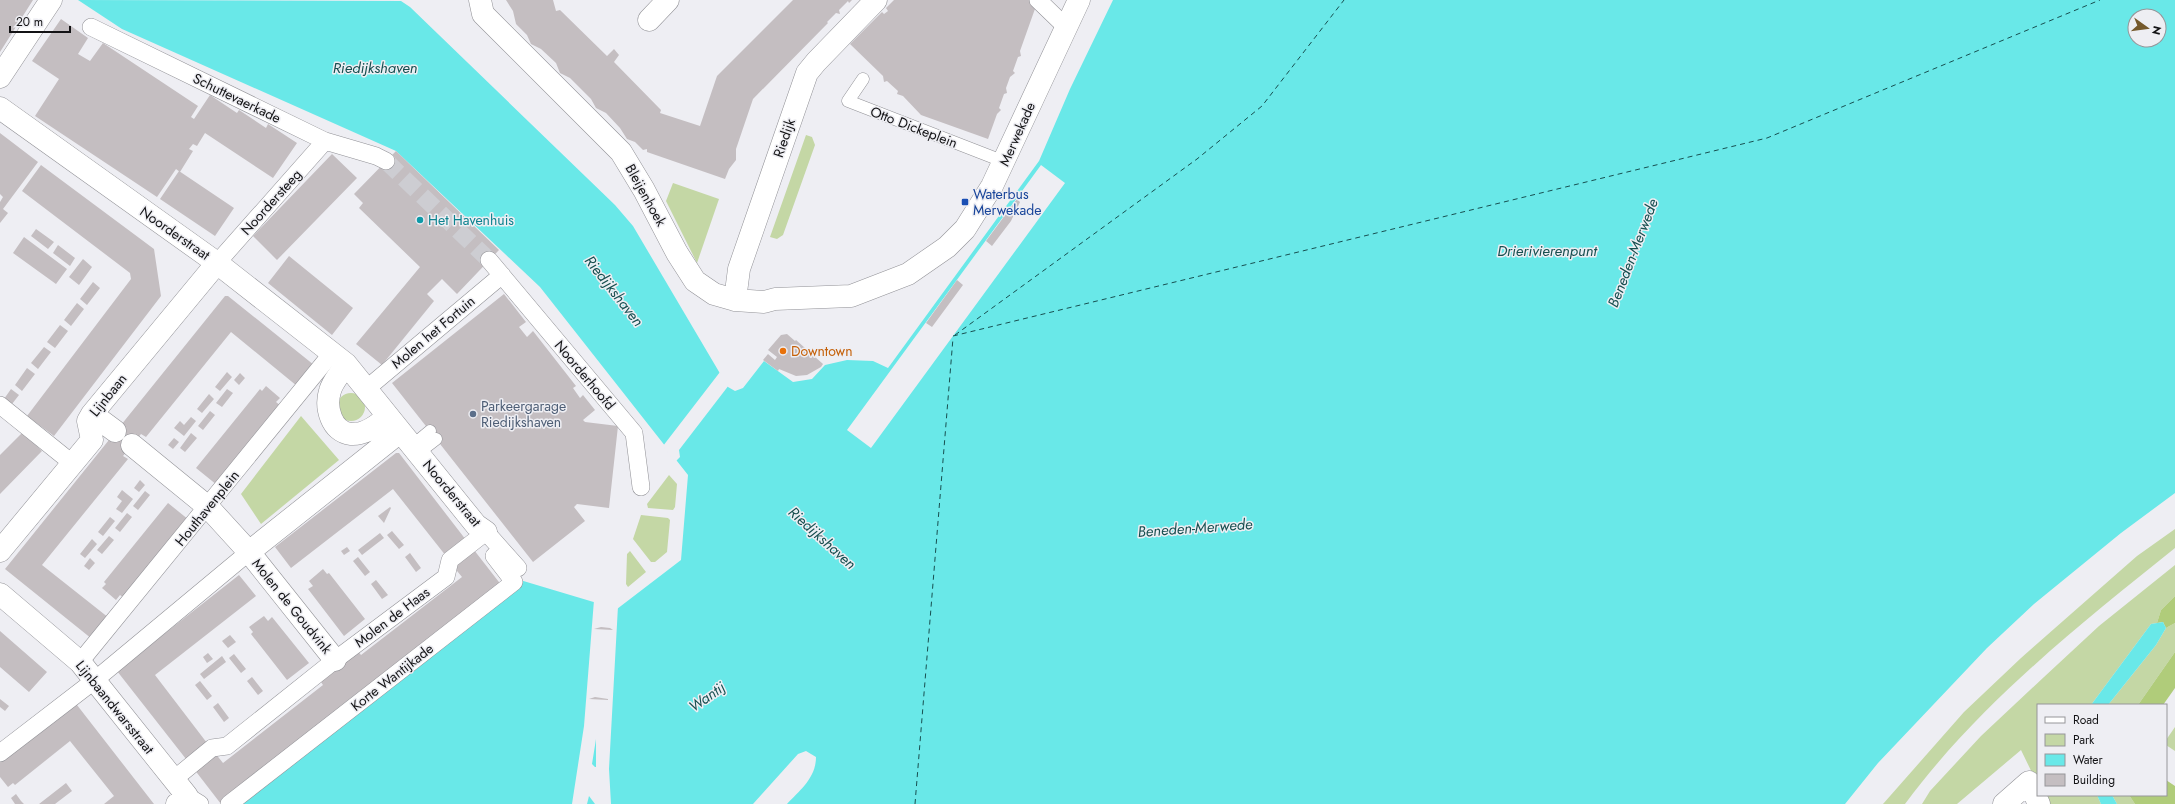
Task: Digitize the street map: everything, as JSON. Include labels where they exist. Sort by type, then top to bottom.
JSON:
[{"type":"street","name":"Bleijenhoek","points":[[480,0],[483,14],[621,152],[644,190],[677,253],[696,282],[714,294],[735,300],[764,302],[775,299],[851,296]]},
{"type":"street","points":[[648,20],[668,0]]},
{"type":"street","name":"Riedijk","points":[[735,300],[739,269],[807,73],[876,0]]},
{"type":"street","points":[[1038,0],[1066,27]]},
{"type":"street","name":"Merwekade","points":[[851,296],[908,274],[947,247],[965,229],[979,209],[1005,162],[1079,0]]},
{"type":"street","points":[[0,77],[50,1]]},
{"type":"street","name":"Schuttevaerkade","points":[[91,26],[325,141],[376,156],[386,161]]},
{"type":"street","name":"Noorderstraat","points":[[0,108],[217,263],[339,359],[476,526],[490,537],[518,568]]},
{"type":"street","name":"Noordersteeg","points":[[217,263],[325,141]]},
{"type":"street","points":[[490,260],[502,275]]},
{"type":"street","name":"Lijnbaan","points":[[0,551],[92,440],[88,421],[92,414],[217,263]]},
{"type":"street","name":"Molen het Fortuin","points":[[365,390],[502,275]]},
{"type":"street","name":"Noorderhoofd","points":[[502,275],[634,433],[641,487]]},
{"type":"street","points":[[0,753],[95,680],[248,552],[404,437],[378,425],[351,434],[341,430],[332,420],[328,408],[330,390],[339,359]]},
{"type":"street","name":"Houthavenplein","points":[[80,662],[208,507],[339,359]]},
{"type":"street","points":[[0,405],[72,463]]},
{"type":"street","name":"Molen de Goudvink","points":[[92,414],[124,438],[208,507],[248,552],[335,660]]},
{"type":"street","name":"Molen de Haas","points":[[173,780],[212,748],[227,746],[335,660],[446,577],[450,560],[490,537]]},
{"type":"street","name":"Korte Wantijkade","points":[[229,804],[514,582],[488,549],[490,537]]},
{"type":"street","name":"Lijnbaandwarsstraat","points":[[0,594],[80,662],[188,801]]},
{"type":"street","points":[[2004,804],[2029,782],[2039,804]]},
{"type":"lane","name":"Otto Dickeplein","points":[[863,79],[848,101],[1005,162]]},
{"type":"lane","points":[[404,437],[433,435]]},
{"type":"green space","points":[[806,135],[812,137],[815,145],[783,235],[777,239],[770,237]]},
{"type":"green space","points":[[673,183],[719,199],[697,263],[666,201]]},
{"type":"green space","points":[[351,393],[361,397],[365,407],[361,417],[351,421],[341,417],[337,407],[341,397]]},
{"type":"green space","points":[[301,416],[339,460],[261,524],[241,494]]},
{"type":"green space","points":[[669,475],[677,484],[675,507],[673,510],[648,508],[647,504]]},
{"type":"green space","points":[[641,515],[668,518],[670,520],[667,552],[655,562],[651,562],[633,539]]},
{"type":"green space","points":[[2175,529],[2175,548],[2067,636],[1998,699],[1934,767],[1905,804],[1883,804],[1964,712],[2021,658],[2137,556]]},
{"type":"green space","points":[[630,551],[646,572],[628,587],[626,584],[627,554]]},
{"type":"green space","points":[[2175,565],[2175,596],[2161,610],[2157,623],[2151,624],[2092,704],[2037,704],[2037,783],[2021,750],[1957,804],[1922,804],[1930,791],[1981,736],[2099,626]]},
{"type":"green space","points":[[2175,596],[2175,623],[2166,628],[2163,622],[2157,623],[2161,610]]},
{"type":"green space","points":[[2175,623],[2175,652],[2139,704],[2109,704],[2156,645],[2166,628]]},
{"type":"green space","points":[[2175,652],[2175,688],[2164,704],[2139,704]]},
{"type":"green space","points":[[2175,727],[2175,751],[2167,746],[2167,739]]},
{"type":"green space","points":[[2167,781],[2175,786],[2175,804],[2135,804],[2130,796],[2167,796]]},
{"type":"green space","points":[[2043,796],[2097,796],[2101,804],[2047,804]]},
{"type":"green space","points":[[2113,796],[2130,796],[2135,804],[2117,804]]},
{"type":"water","points":[[78,0],[401,1],[410,7],[615,205],[633,226],[728,387],[735,391],[743,388],[764,361],[793,382],[812,379],[825,365],[847,360],[873,361],[888,368],[1039,161],[1070,89],[1113,0],[2175,0],[2175,493],[2121,533],[2034,604],[1987,648],[1878,763],[1845,804],[787,804],[802,789],[813,771],[816,757],[806,751],[798,754],[753,804],[235,804],[520,580],[617,609],[681,560],[688,475],[540,287],[396,151],[122,29]]},
{"type":"water","points":[[2163,622],[2166,628],[2156,645],[2109,704],[2092,704],[2151,624]]},
{"type":"water","points":[[2097,796],[2113,796],[2117,804],[2101,804]]},
{"type":"pier","points":[[1041,165],[1065,183],[871,448],[847,430]]},
{"type":"pier","points":[[720,372],[729,385],[679,450],[680,457],[675,462],[663,446]]},
{"type":"pier","points":[[594,600],[618,606],[609,769],[611,804],[595,804],[589,796],[587,804],[572,804],[584,726]],"holes":[[[596,739],[596,767],[592,764]]]},
{"type":"building","points":[[0,0],[33,0],[0,52]]},
{"type":"building","points":[[506,0],[553,0],[556,11],[560,10],[607,56],[614,49],[619,55],[614,62],[661,110],[660,113],[700,126],[717,76],[793,0],[852,0],[849,3],[848,1],[839,10],[840,14],[836,13],[827,22],[828,23],[753,99],[736,149],[736,160],[729,169],[725,179],[647,152],[647,149],[643,150],[635,142],[627,139],[620,128],[606,113],[596,108],[591,99],[570,78],[560,73],[556,63],[541,49],[531,44],[527,35],[516,24],[513,11]]},
{"type":"building","points":[[894,0],[1030,0],[1036,6],[1020,51],[1021,56],[1018,57],[1013,71],[1015,73],[1010,77],[1006,88],[1007,93],[1004,94],[999,108],[1001,110],[997,114],[988,139],[921,115],[903,96],[897,94],[898,91],[887,81],[884,82],[883,76],[850,44],[882,12],[884,14],[888,11],[886,8]]},
{"type":"building","points":[[61,19],[88,38],[78,54],[90,61],[103,43],[198,106],[191,117],[194,119],[210,95],[237,113],[239,110],[266,128],[268,124],[297,143],[273,178],[205,133],[197,146],[193,144],[189,149],[193,151],[180,172],[176,169],[157,197],[35,116],[59,79],[32,61]]},
{"type":"building","points":[[0,133],[38,162],[3,209],[8,213],[0,223],[0,202],[3,197],[0,194]]},
{"type":"building","name":"Het Havenhuis","points":[[396,151],[499,250],[457,294],[442,279],[427,294],[434,301],[382,365],[356,344],[420,267],[359,208],[363,203],[354,194]]},
{"type":"building","points":[[332,154],[357,178],[277,260],[253,236]]},
{"type":"building","points":[[41,165],[154,249],[161,296],[54,436],[27,416],[131,279],[130,273],[22,191]]},
{"type":"building","points":[[179,171],[234,208],[215,236],[160,199]]},
{"type":"building","points":[[1017,199],[1020,202],[1011,221],[992,246],[986,241]]},
{"type":"building","points":[[36,229],[54,242],[48,249],[31,236]]},
{"type":"building","points":[[24,237],[67,269],[56,284],[13,253]]},
{"type":"building","points":[[58,245],[75,258],[70,266],[53,253]]},
{"type":"building","points":[[289,256],[353,308],[332,335],[268,283]]},
{"type":"building","points":[[83,259],[92,267],[79,285],[69,277]]},
{"type":"building","points":[[957,280],[963,285],[932,327],[926,323]]},
{"type":"building","points":[[93,282],[100,288],[87,305],[80,299]]},
{"type":"building","points":[[504,294],[526,322],[519,327],[527,337],[533,331],[576,386],[573,388],[580,398],[583,395],[595,410],[583,420],[585,422],[618,426],[609,508],[577,504],[574,507],[585,521],[533,562],[392,383]]},
{"type":"building","points":[[225,296],[228,296],[314,365],[297,386],[231,332],[146,437],[141,434],[123,456],[128,459],[42,565],[109,618],[92,639],[5,569]]},
{"type":"building","points":[[77,303],[84,309],[71,326],[64,320]]},
{"type":"building","points":[[60,325],[68,331],[55,348],[47,342]]},
{"type":"building","points":[[787,334],[823,364],[821,367],[807,375],[796,376],[779,369],[778,371],[763,360],[768,354],[775,360],[777,357],[768,350],[781,335]]},
{"type":"building","points":[[44,347],[51,352],[38,369],[31,363]]},
{"type":"building","points":[[27,368],[35,374],[22,391],[15,385]]},
{"type":"building","points":[[227,372],[232,377],[220,391],[215,387]]},
{"type":"building","points":[[240,373],[245,378],[239,385],[234,380]]},
{"type":"building","points":[[266,386],[280,398],[276,402],[281,406],[217,485],[196,468],[260,389],[262,391]]},
{"type":"building","points":[[11,389],[19,395],[12,404],[4,399]]},
{"type":"building","points":[[227,389],[233,393],[222,407],[216,403]]},
{"type":"building","points":[[209,394],[214,399],[202,413],[197,409]]},
{"type":"building","points":[[210,411],[215,415],[203,430],[198,426]]},
{"type":"building","points":[[191,417],[196,421],[184,436],[174,428],[180,421],[184,425]]},
{"type":"building","points":[[23,432],[42,451],[0,494],[0,455]]},
{"type":"building","points":[[191,433],[197,438],[185,452],[180,448]]},
{"type":"building","points":[[174,438],[179,442],[173,449],[168,445]]},
{"type":"building","points":[[396,453],[399,453],[466,540],[446,556],[393,489],[291,568],[275,547]]},
{"type":"building","points":[[140,480],[145,485],[139,492],[134,488]]},
{"type":"building","points":[[122,490],[133,499],[122,513],[116,509],[122,501],[117,497]]},
{"type":"building","points":[[145,491],[150,495],[138,510],[133,506]]},
{"type":"building","points":[[168,503],[189,520],[125,599],[120,595],[116,600],[102,588],[106,584],[104,582]]},
{"type":"building","points":[[390,507],[391,508],[384,523],[378,516]]},
{"type":"building","points":[[127,513],[132,517],[120,532],[115,528]]},
{"type":"building","points":[[110,517],[115,521],[103,536],[98,532]]},
{"type":"building","points":[[392,531],[404,545],[399,549],[387,535]]},
{"type":"building","points":[[380,533],[384,538],[362,555],[358,550]]},
{"type":"building","points":[[109,536],[114,540],[102,554],[97,550]]},
{"type":"building","points":[[92,539],[97,544],[85,558],[80,554]]},
{"type":"building","points":[[347,547],[350,551],[344,555],[341,551]]},
{"type":"building","points":[[474,550],[502,586],[221,804],[194,769],[215,753],[223,763],[323,685],[319,679],[357,650],[361,655],[462,577],[453,566]]},
{"type":"building","points":[[410,553],[421,568],[416,572],[405,557]]},
{"type":"building","points":[[358,557],[370,572],[365,576],[353,561]]},
{"type":"building","points":[[90,558],[95,563],[89,570],[84,566]]},
{"type":"building","points":[[323,569],[327,574],[329,573],[365,619],[344,636],[308,589],[313,586],[309,581]]},
{"type":"building","points":[[239,575],[256,596],[155,675],[207,743],[186,759],[117,671]]},
{"type":"building","points":[[376,580],[388,595],[382,599],[371,584]]},
{"type":"building","points":[[264,616],[268,621],[272,617],[309,663],[287,680],[251,634],[253,632],[249,627]]},
{"type":"building","points":[[601,627],[610,628],[613,630],[594,629]]},
{"type":"building","points":[[0,631],[47,672],[29,692],[0,667]]},
{"type":"building","points":[[230,635],[236,642],[228,648],[222,641]]},
{"type":"building","points":[[208,653],[213,659],[207,663],[203,657]]},
{"type":"building","points":[[234,654],[246,669],[241,673],[229,658]]},
{"type":"building","points":[[222,656],[226,662],[204,679],[200,674]]},
{"type":"building","points":[[252,677],[263,691],[258,695],[247,681]]},
{"type":"building","points":[[200,681],[212,696],[207,700],[195,685]]},
{"type":"building","points":[[595,697],[608,699],[608,700],[589,699]]},
{"type":"building","points":[[0,699],[9,706],[5,711],[0,707]]},
{"type":"building","points":[[218,703],[229,718],[224,722],[213,707]]},
{"type":"building","points":[[74,705],[77,705],[154,804],[104,804],[114,796],[70,741],[15,785],[13,783],[8,787],[0,777],[0,762]]},
{"type":"building","points":[[66,783],[72,791],[55,804],[39,804]]},
{"type":"building","points":[[16,794],[24,804],[15,804],[11,798]]},
{"type":"ferry route","points":[[955,335],[1197,159],[1262,106],[1344,0]]},
{"type":"ferry route","points":[[953,336],[1767,138],[2100,0]]},
{"type":"ferry route","points":[[915,804],[953,338]]},
{"type":"tunnel","points":[[386,161],[489,260]]},
{"type":"place","name":"Waterbus Merwekade","points":[[965,202]]},
{"type":"place","name":"Het Havenhuis","points":[[420,220]]},
{"type":"place","name":"Downtown","points":[[783,351]]},
{"type":"place","name":"Parkeergarage Riedijkshaven","points":[[473,414]]},
{"type":"water label","name":"Riedijkshaven","points":[[375,68]]},
{"type":"water label","name":"Drierivierenpunt","points":[[1547,251]]},
{"type":"water label","name":"Beneden-Merwede","points":[[1633,253]]},
{"type":"water label","name":"Riedijkshaven","points":[[614,291]]},
{"type":"water label","name":"Beneden-Merwede","points":[[1195,528]]},
{"type":"water label","name":"Riedijkshaven","points":[[822,538]]},
{"type":"water label","name":"Wantij","points":[[707,697]]}]
